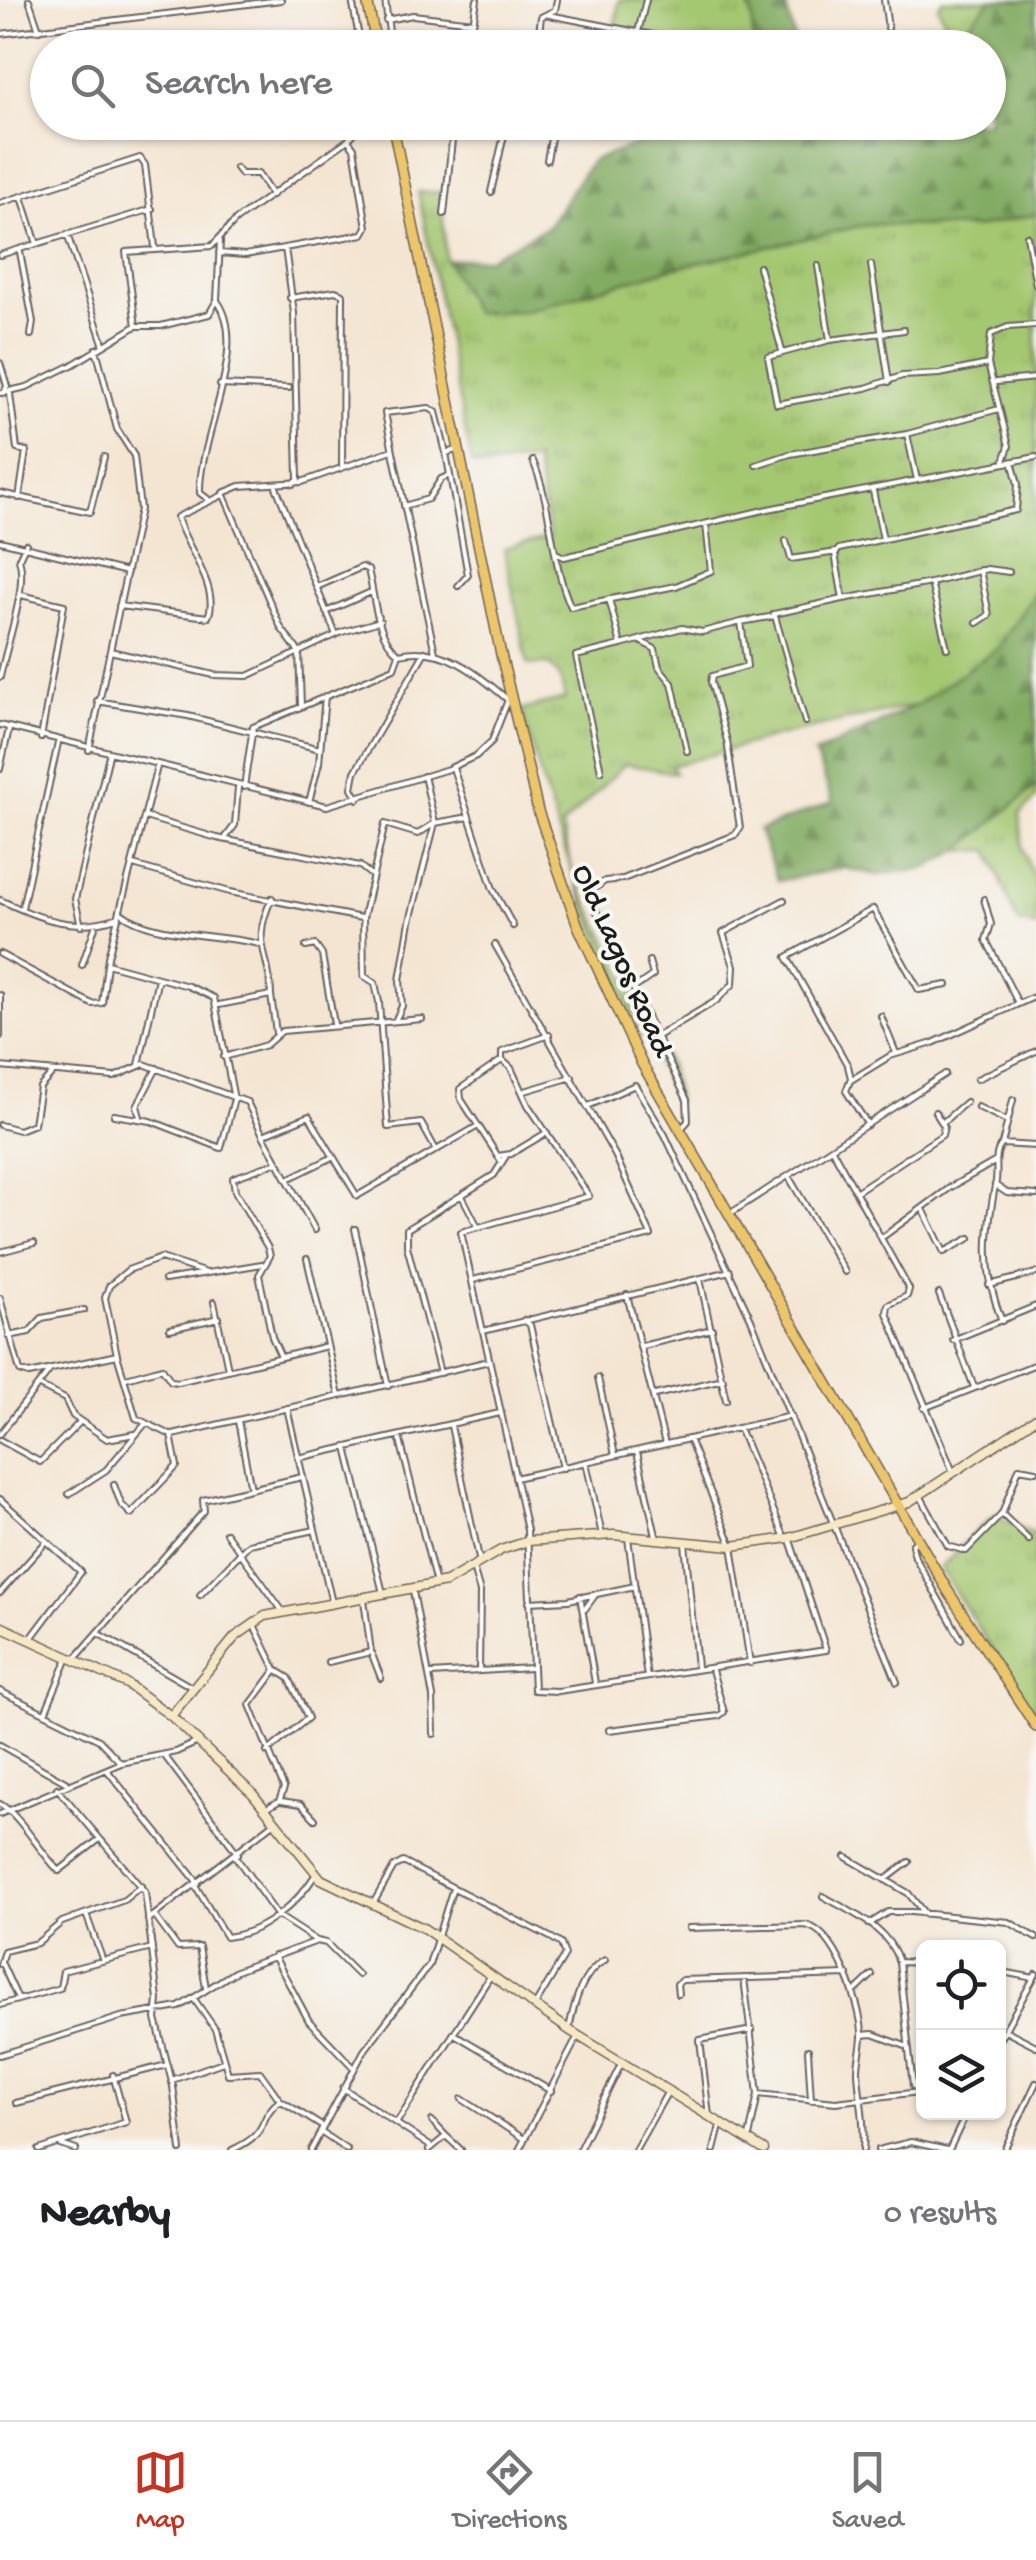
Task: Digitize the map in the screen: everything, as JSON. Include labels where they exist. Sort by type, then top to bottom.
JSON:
[{"type":"main road","points":[[367,0],[373,30]]},
{"type":"main road","name":"Old Lagos Road","points":[[396,140],[510,699],[538,811],[578,926],[642,1064],[972,1632],[1036,1727]]},
{"type":"street","points":[[28,0],[39,30],[281,0]]},
{"type":"street","points":[[352,0],[358,30]]},
{"type":"street","points":[[385,0],[388,30]]},
{"type":"street","points":[[472,30],[477,0]]},
{"type":"street","points":[[550,16],[557,0]]},
{"type":"street","points":[[638,30],[646,0]]},
{"type":"street","points":[[884,0],[888,28]]},
{"type":"street","points":[[386,20],[413,14],[473,22]]},
{"type":"street","points":[[539,30],[541,17],[550,16],[627,30]]},
{"type":"street","points":[[0,34],[30,31]]},
{"type":"street","points":[[136,326],[126,252],[155,247],[206,247],[220,241],[236,220],[348,140],[354,148],[366,231],[245,255],[219,254]]},
{"type":"street","points":[[444,214],[452,140]]},
{"type":"street","points":[[491,192],[503,140]]},
{"type":"street","points":[[546,160],[550,140]]},
{"type":"street","points":[[0,203],[140,158],[145,165],[155,247]]},
{"type":"street","points":[[236,168],[241,174],[258,174],[272,195]]},
{"type":"street","points":[[22,197],[37,244]]},
{"type":"street","points":[[0,256],[152,209]]},
{"type":"street","points":[[67,234],[94,327],[104,344]]},
{"type":"street","points":[[1027,236],[1036,284]]},
{"type":"street","points":[[5,392],[72,365],[136,326],[160,326],[207,315],[217,300],[220,241]]},
{"type":"street","points":[[285,248],[298,479],[294,484]]},
{"type":"street","points":[[20,250],[34,322],[31,335]]},
{"type":"street","points":[[870,265],[889,382]]},
{"type":"street","points":[[818,266],[830,340]]},
{"type":"street","points":[[759,267],[782,351]]},
{"type":"street","points":[[290,298],[335,291],[343,294],[342,466]]},
{"type":"street","points":[[208,499],[200,493],[199,468],[217,422],[230,333],[228,318],[217,300]]},
{"type":"street","points":[[1004,461],[1010,446],[996,382],[988,364],[991,334],[1008,327],[1036,326]]},
{"type":"street","points":[[904,330],[830,340],[767,358],[777,404],[988,364]]},
{"type":"street","points":[[88,750],[140,510],[138,474],[130,443],[118,429],[96,349]]},
{"type":"street","points":[[0,363],[8,388],[5,392],[17,449],[26,451],[28,464],[19,498]]},
{"type":"street","points":[[996,382],[1036,378]]},
{"type":"street","points":[[220,385],[290,388]]},
{"type":"street","points":[[436,653],[385,414],[428,408],[436,412],[468,574],[458,586]]},
{"type":"street","points":[[756,464],[790,454],[907,434],[999,409]]},
{"type":"street","points":[[907,434],[917,480]]},
{"type":"street","points":[[446,453],[461,448]]},
{"type":"street","points":[[119,606],[205,618],[211,614],[204,580],[177,517],[240,486],[294,484],[392,450]]},
{"type":"street","points":[[0,493],[90,512],[104,457]]},
{"type":"street","points":[[556,554],[564,557],[1036,457]]},
{"type":"street","points":[[534,461],[550,503],[556,554],[571,607],[676,586],[711,571],[706,524]]},
{"type":"street","points":[[786,541],[791,558],[837,552],[1016,510],[1018,484],[1012,462]]},
{"type":"street","points":[[404,506],[428,499],[441,479],[450,475]]},
{"type":"street","points":[[276,486],[336,635]]},
{"type":"street","points":[[873,491],[883,539]]},
{"type":"street","points":[[223,496],[282,628],[299,652],[301,706]]},
{"type":"street","points":[[0,542],[26,544],[127,572]]},
{"type":"street","points":[[0,677],[21,595],[24,570],[18,559],[26,544]]},
{"type":"street","points":[[837,552],[844,600]]},
{"type":"street","points":[[226,838],[235,825],[253,728],[394,668],[399,654],[380,620],[365,568],[319,586]]},
{"type":"street","points":[[601,771],[576,656],[682,628],[702,632],[980,570],[1000,568],[1008,572]]},
{"type":"street","points":[[978,623],[989,616],[990,608],[980,570]]},
{"type":"street","points":[[931,584],[947,648]]},
{"type":"street","points":[[326,612],[371,592]]},
{"type":"street","points":[[21,595],[64,605],[41,738]]},
{"type":"street","points":[[609,599],[620,646]]},
{"type":"street","points":[[774,614],[786,640],[804,722]]},
{"type":"street","points":[[108,651],[131,652],[227,678],[248,676],[336,635],[380,620]]},
{"type":"street","points":[[682,1129],[688,1121],[687,1100],[654,1038],[588,893],[606,881],[735,835],[740,828],[727,741],[711,682],[712,676],[747,666],[741,622]]},
{"type":"street","points":[[640,641],[654,649],[659,667],[672,683],[687,750]]},
{"type":"street","points":[[358,799],[352,788],[356,772],[424,652]]},
{"type":"street","points":[[0,725],[157,768],[327,806],[453,767],[492,742],[510,699],[469,669],[436,653],[399,654]]},
{"type":"street","points":[[309,802],[326,696]]},
{"type":"street","points":[[98,700],[188,716],[251,735],[320,749]]},
{"type":"street","points":[[0,770],[9,729]]},
{"type":"street","points":[[22,908],[58,743]]},
{"type":"street","points":[[82,926],[75,899],[109,755]]},
{"type":"street","points":[[453,767],[493,890],[513,926]]},
{"type":"street","points":[[0,954],[95,1005],[104,1000],[107,964],[157,768]]},
{"type":"street","points":[[396,1019],[402,1006],[400,980],[410,922],[434,823],[424,776]]},
{"type":"street","points":[[145,817],[360,866],[372,876]]},
{"type":"street","points":[[436,1150],[420,1123],[388,1127],[375,983],[364,976],[362,918],[385,824],[418,834],[434,823],[468,817]]},
{"type":"street","points":[[133,865],[230,892],[362,918]]},
{"type":"street","points":[[224,1057],[270,1043],[276,1034],[270,970],[259,944],[272,898]]},
{"type":"street","points":[[984,899],[992,924],[986,940],[1018,1003]]},
{"type":"street","points":[[0,900],[44,920],[82,926],[120,915],[196,937],[214,934],[259,944]]},
{"type":"street","points":[[654,1038],[716,1002],[734,984],[734,966],[723,933],[784,900]]},
{"type":"street","points":[[851,1080],[848,1066],[788,956],[874,909],[920,990],[947,985]]},
{"type":"street","points":[[82,965],[96,925]]},
{"type":"street","points":[[306,946],[315,945],[322,955],[334,1024]]},
{"type":"street","points":[[473,1280],[651,1235],[588,1106],[495,946]]},
{"type":"street","points":[[633,989],[653,975],[649,961]]},
{"type":"street","points":[[107,964],[205,991],[218,1005],[234,1099],[221,1148],[140,1118],[114,1115]]},
{"type":"street","points":[[139,1064],[158,978]]},
{"type":"street","points":[[0,995],[0,1036]]},
{"type":"street","points":[[218,1005],[271,995]]},
{"type":"street","points":[[868,1125],[846,1091],[851,1080],[896,1053],[933,1043],[1036,996]]},
{"type":"street","points":[[881,1016],[896,1053]]},
{"type":"street","points":[[276,1034],[334,1024],[422,1019]]},
{"type":"street","points":[[502,1163],[460,1089],[502,1060],[505,1051],[549,1035]]},
{"type":"street","points":[[977,1079],[1036,1051]]},
{"type":"street","points":[[502,1060],[589,1196],[461,1232],[528,1541],[530,1668],[537,1692],[826,1650],[787,1538],[739,1428]]},
{"type":"street","points":[[0,1066],[114,1077],[139,1064],[246,1102],[315,1230]]},
{"type":"street","points":[[140,1118],[138,1106],[156,1067]]},
{"type":"street","points":[[0,1125],[19,1130],[34,1124],[40,1086],[52,1074]]},
{"type":"street","points":[[731,1214],[746,1200],[790,1179],[945,1074]]},
{"type":"street","points":[[524,1091],[572,1078]]},
{"type":"street","points":[[588,1106],[635,1085],[658,1122],[730,1271],[897,1682]]},
{"type":"street","points":[[1002,1321],[989,1286],[988,1211],[1013,1100]]},
{"type":"street","points":[[942,1123],[966,1102]]},
{"type":"street","points":[[978,1107],[1008,1122]]},
{"type":"street","points":[[857,1191],[942,1135],[942,1123],[935,1112]]},
{"type":"street","points":[[264,1134],[309,1116],[352,1192],[364,1196],[478,1126]]},
{"type":"street","points":[[658,1122],[675,1118]]},
{"type":"street","points":[[498,1156],[506,1156],[546,1133]]},
{"type":"street","points":[[1002,1144],[1036,1146]]},
{"type":"street","points":[[832,1149],[883,1236],[910,1292],[886,1308],[923,1408],[953,1472]]},
{"type":"street","points":[[440,1373],[408,1246],[408,1229],[500,1171],[506,1156]]},
{"type":"street","points":[[288,1180],[333,1157]]},
{"type":"street","points":[[278,1162],[232,1178],[235,1191],[268,1248],[270,1256],[258,1275],[272,1337],[281,1357]]},
{"type":"street","points":[[883,1236],[996,1162]]},
{"type":"street","points":[[790,1179],[844,1272]]},
{"type":"street","points":[[995,1185],[1006,1193],[1036,1196]]},
{"type":"street","points":[[462,1196],[478,1225]]},
{"type":"street","points":[[923,1209],[944,1252],[970,1238]]},
{"type":"street","points":[[355,1229],[388,1386]]},
{"type":"street","points":[[0,1252],[34,1243]]},
{"type":"street","points":[[206,1273],[161,1258],[128,1270],[109,1286],[105,1298],[134,1414],[171,1435],[490,1361]]},
{"type":"street","points":[[307,1259],[338,1396]]},
{"type":"street","points":[[166,1280],[262,1264]]},
{"type":"street","points":[[483,1331],[730,1271]]},
{"type":"street","points":[[989,1286],[1036,1273]]},
{"type":"street","points":[[700,1279],[726,1400]]},
{"type":"street","points":[[939,1294],[953,1340],[974,1387]]},
{"type":"street","points":[[627,1295],[665,1444]]},
{"type":"street","points":[[0,1298],[20,1371],[50,1370],[117,1355]]},
{"type":"street","points":[[214,1302],[228,1370]]},
{"type":"street","points":[[953,1340],[1036,1306]]},
{"type":"street","points":[[10,1336],[29,1332],[42,1318],[84,1310]]},
{"type":"street","points":[[170,1329],[219,1318]]},
{"type":"street","points":[[530,1325],[534,1318]]},
{"type":"street","points":[[524,1320],[530,1325],[563,1468]]},
{"type":"street","points":[[642,1346],[712,1329]]},
{"type":"street","points":[[126,1378],[162,1368],[174,1382],[327,1346]]},
{"type":"street","points":[[923,1408],[1036,1364]]},
{"type":"street","points":[[50,1370],[0,1437],[40,1462],[80,1422]]},
{"type":"street","points":[[598,1378],[615,1455]]},
{"type":"street","points":[[654,1396],[723,1378]]},
{"type":"street","points":[[40,1387],[67,1400],[80,1422],[110,1440],[135,1434]]},
{"type":"street","points":[[286,1408],[332,1603]]},
{"type":"street","points":[[298,1458],[500,1413]]},
{"type":"street","points":[[515,1478],[791,1416]]},
{"type":"street","points":[[171,1716],[252,1622],[363,1596],[436,1584],[528,1541],[602,1535],[732,1546],[787,1538],[900,1504],[1036,1418]]},
{"type":"street","points":[[238,1420],[251,1489]]},
{"type":"street","points":[[69,1494],[106,1470],[146,1423]]},
{"type":"street","points":[[451,1424],[479,1576],[480,1671]]},
{"type":"street","points":[[114,1484],[121,1504],[132,1513],[176,1466],[171,1435]]},
{"type":"street","points":[[399,1436],[436,1584]]},
{"type":"street","points":[[689,1439],[732,1546],[750,1663]]},
{"type":"street","points":[[347,1448],[382,1593]]},
{"type":"street","points":[[636,1450],[656,1540]]},
{"type":"street","points":[[586,1462],[602,1535]]},
{"type":"street","points":[[920,1494],[942,1536],[961,1552],[976,1544],[1002,1514],[1020,1468],[1036,1471]]},
{"type":"street","points":[[45,1713],[71,1659],[184,1537],[204,1512],[203,1500],[302,1477]]},
{"type":"street","points":[[0,1499],[78,1568],[80,1576],[29,1640]]},
{"type":"street","points":[[0,1513],[6,1505]]},
{"type":"street","points":[[1002,1514],[1029,1540]]},
{"type":"street","points":[[200,1595],[242,1550],[265,1537],[315,1530]]},
{"type":"street","points":[[226,1533],[284,1613]]},
{"type":"street","points":[[628,1536],[647,1677]]},
{"type":"street","points":[[919,1538],[912,1545],[915,1557],[961,1639]]},
{"type":"street","points":[[0,1593],[46,1542]]},
{"type":"street","points":[[685,1543],[698,1668]]},
{"type":"street","points":[[529,1602],[635,1586]]},
{"type":"street","points":[[413,1588],[430,1674],[434,1734]]},
{"type":"street","points":[[586,1609],[596,1594]]},
{"type":"street","points":[[363,1596],[371,1652],[381,1678]]},
{"type":"street","points":[[580,1596],[586,1609],[596,1682]]},
{"type":"street","points":[[252,1622],[276,1670],[289,1678],[308,1718],[267,1752]]},
{"type":"street","points":[[0,1627],[126,1684],[171,1716],[265,1808],[316,1874],[440,1939],[568,2030],[764,2150]]},
{"type":"street","points":[[98,1634],[194,1688]]},
{"type":"street","points":[[328,1662],[371,1652]]},
{"type":"street","points":[[430,1674],[530,1668]]},
{"type":"street","points":[[609,1730],[719,1716],[724,1712],[711,1668]]},
{"type":"street","points":[[276,1670],[250,1705],[284,1788],[279,1801]]},
{"type":"street","points":[[0,1690],[99,1740],[121,1762]]},
{"type":"street","points":[[0,1814],[121,1762],[164,1754],[198,1742]]},
{"type":"street","points":[[0,1745],[67,1783]]},
{"type":"street","points":[[164,1754],[277,1915],[310,1941]]},
{"type":"street","points":[[105,1768],[196,1884],[226,1937],[259,1928],[304,1892],[316,1874]]},
{"type":"street","points":[[57,1788],[141,1886],[152,1948],[156,2011],[172,2080],[181,2150]]},
{"type":"street","points":[[265,1808],[279,1801],[301,1804],[315,1818]]},
{"type":"street","points":[[0,1804],[12,1810],[30,1841],[59,1871],[98,1840]]},
{"type":"street","points":[[148,1920],[276,1822]]},
{"type":"street","points":[[846,1857],[920,1902],[925,1914]]},
{"type":"street","points":[[374,1903],[394,1867],[403,1862],[561,1944],[565,1955],[535,2005]]},
{"type":"street","points":[[885,1880],[909,1862]]},
{"type":"street","points":[[18,1999],[0,1962],[4,1951],[37,1943],[62,1922],[124,1900],[141,1886]]},
{"type":"street","points":[[311,2150],[354,2068],[412,1991],[440,1939],[452,1890]]},
{"type":"street","points":[[822,1896],[887,1937],[899,1962],[916,2088]]},
{"type":"street","points":[[869,1924],[888,1912],[925,1914],[1009,1922],[1036,1938]]},
{"type":"street","points":[[86,1914],[104,1961]]},
{"type":"street","points":[[154,1915],[178,1948],[199,1947],[206,1988]]},
{"type":"street","points":[[689,1928],[812,1926],[821,1933],[848,1975],[854,1992],[862,2035],[858,2069],[863,2150]]},
{"type":"street","points":[[0,2056],[194,1998],[206,1988],[310,1941],[326,1943],[358,1975]]},
{"type":"street","points":[[0,2005],[60,1988],[63,1971],[152,1948]]},
{"type":"street","points":[[274,1956],[309,2021],[354,2068]]},
{"type":"street","points":[[568,2030],[575,1998],[595,1966],[605,1960]]},
{"type":"street","points":[[899,1962],[916,1963]]},
{"type":"street","points":[[1006,1973],[1035,1976],[1006,2027]]},
{"type":"street","points":[[397,2122],[491,1975]]},
{"type":"street","points":[[678,1994],[677,1984],[682,1980],[848,1975]]},
{"type":"street","points":[[854,1992],[872,1975]]},
{"type":"street","points":[[744,1978],[758,2094],[748,2142]]},
{"type":"street","points":[[194,1998],[216,2029],[228,2074],[265,2075],[280,2100],[347,2150]]},
{"type":"street","points":[[709,2116],[700,2040],[752,2030]]},
{"type":"street","points":[[1006,2031],[1036,2046]]},
{"type":"street","points":[[454,2034],[551,2091]]},
{"type":"street","points":[[518,2150],[579,2034]]},
{"type":"street","points":[[862,2035],[872,2034],[908,2047]]},
{"type":"street","points":[[808,2050],[811,2100]]},
{"type":"street","points":[[579,2150],[622,2061]]},
{"type":"street","points":[[172,2080],[223,2062]]},
{"type":"street","points":[[16,2103],[167,2064]]},
{"type":"street","points":[[39,2150],[126,2122],[113,2075]]},
{"type":"street","points":[[1004,2150],[1035,2087]]},
{"type":"street","points":[[343,2088],[397,2122],[429,2148],[446,2136]]},
{"type":"street","points":[[643,2150],[636,2148],[669,2091]]},
{"type":"street","points":[[758,2094],[811,2100],[916,2092]]},
{"type":"street","points":[[462,2099],[524,2139]]},
{"type":"street","points":[[232,2150],[260,2134],[271,2108],[280,2100]]},
{"type":"street","points":[[432,2120],[462,2150]]},
{"type":"street","points":[[878,2150],[911,2142],[948,2150],[963,2120]]},
{"type":"street","points":[[714,2150],[721,2124]]},
{"type":"street","points":[[59,2145],[76,2150]]},
{"type":"green space","points":[[619,0],[746,0],[752,15],[752,30],[614,30]]},
{"type":"green space","points":[[746,0],[784,0],[792,30],[752,30]]},
{"type":"green space","points":[[942,0],[991,0],[963,30],[949,30],[938,7]]},
{"type":"green space","points":[[991,0],[1036,0],[1036,214],[975,228],[870,224],[668,269],[523,311],[474,313],[446,260],[488,258],[547,227],[591,161],[648,140],[1006,140],[1006,30],[963,30]]},
{"type":"green space","points":[[418,192],[441,192],[446,260],[475,312],[524,311],[668,269],[870,224],[975,228],[1036,214],[1036,590],[998,648],[917,705],[789,733],[671,766],[675,773],[625,764],[562,826],[573,871],[522,710],[565,699],[560,676],[548,664],[528,665],[504,549],[550,537],[535,460],[487,467],[472,465]]},
{"type":"green space","points":[[1036,590],[1036,786],[958,851],[924,869],[878,875],[844,868],[778,881],[759,830],[833,802],[815,754],[917,705],[998,648]]},
{"type":"green space","points":[[1036,786],[1036,798],[1020,814],[1023,849],[1036,885],[1036,927],[1017,921],[989,850],[958,851]]},
{"type":"green space","points":[[574,875],[670,1066],[677,1102],[628,1004]]},
{"type":"green space","points":[[996,1515],[1036,1535],[1036,1718],[940,1568]]}]
